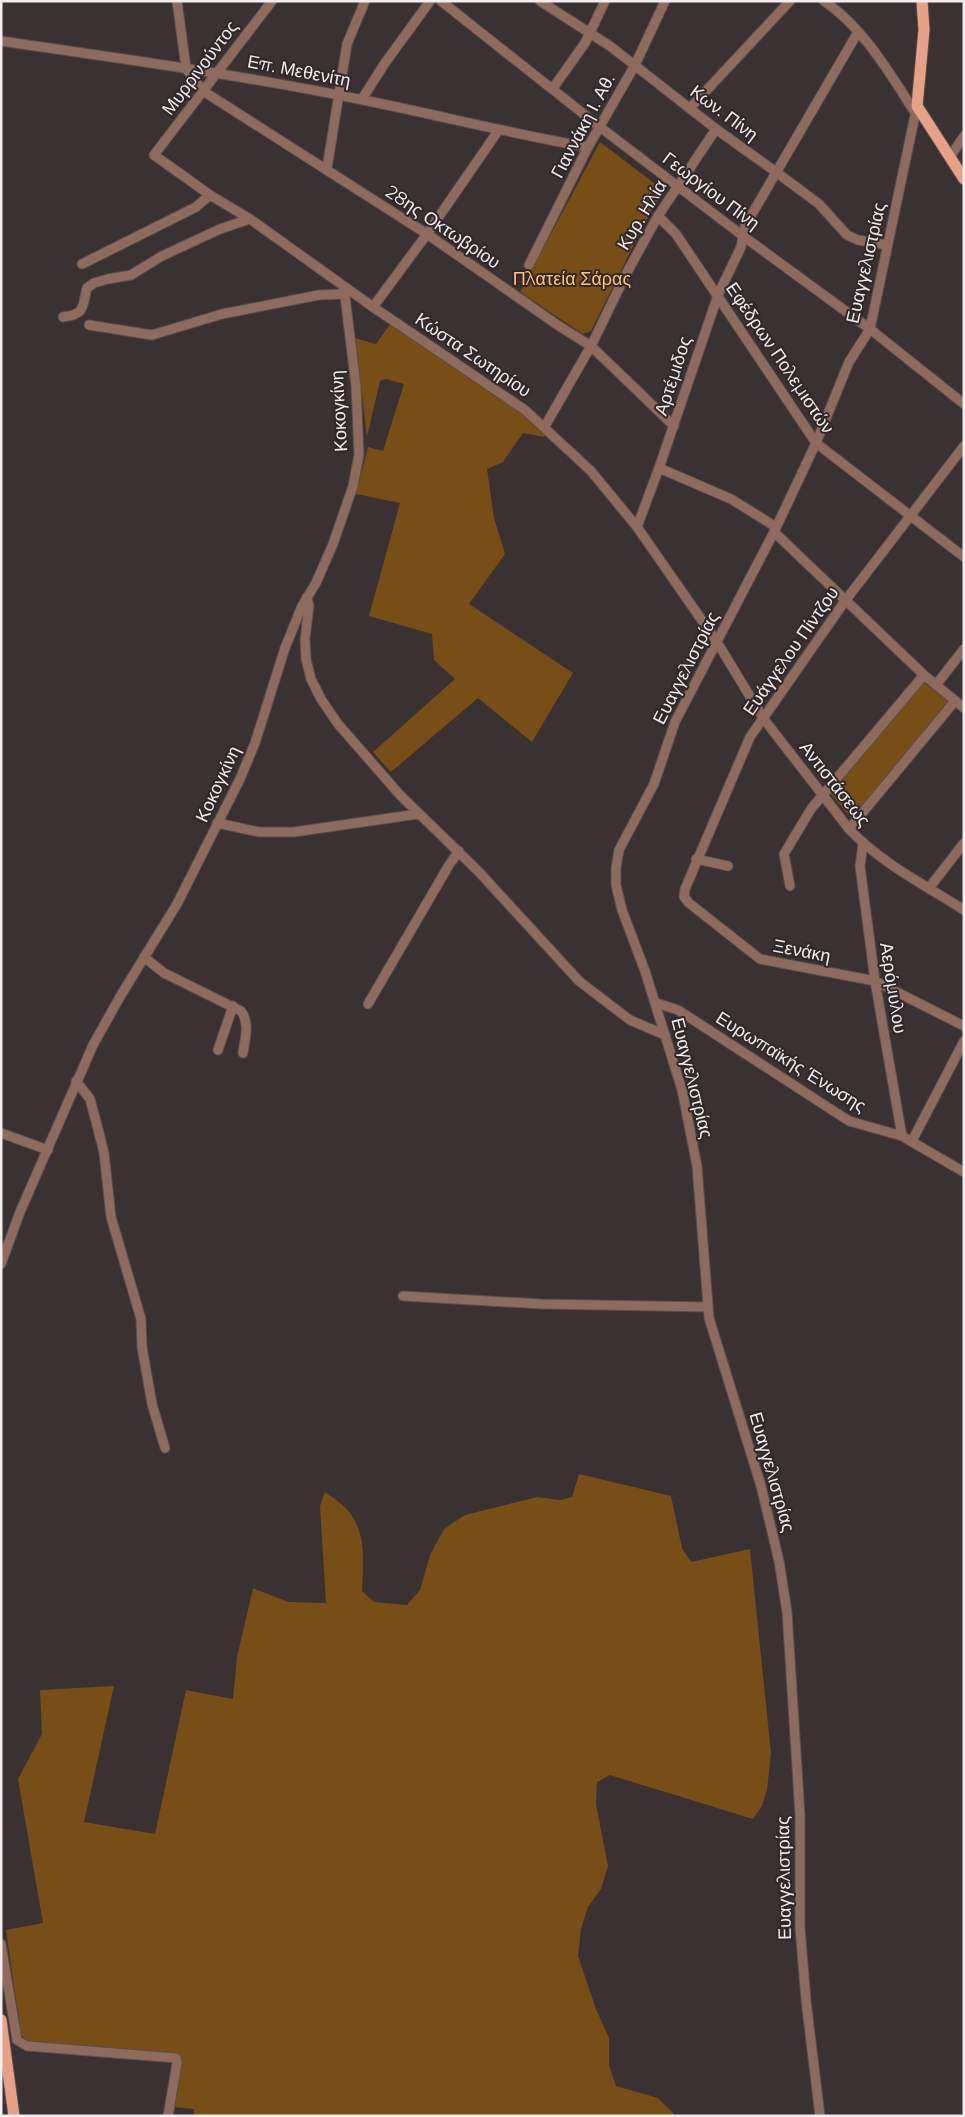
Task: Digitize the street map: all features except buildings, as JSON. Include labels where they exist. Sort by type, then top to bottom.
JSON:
[{"type":"main road","points":[[922,1],[924,30],[916,110],[964,179]]},
{"type":"main road","points":[[1,2020],[14,2116]]},
{"type":"street","points":[[177,1],[186,68],[203,91]]},
{"type":"street","name":"Μυρρινούντος","points":[[154,155],[272,1]]},
{"type":"street","points":[[327,168],[347,44],[366,1]]},
{"type":"street","points":[[362,99],[385,63],[430,1]]},
{"type":"street","name":"Γεωργίου Πίνη","points":[[441,1],[600,127],[743,236],[870,329],[964,404]]},
{"type":"street","name":"Κων. Πίνη","points":[[540,1],[635,64],[716,129],[819,204],[847,235],[858,240],[887,245]]},
{"type":"street","points":[[553,88],[590,34],[605,1]]},
{"type":"street","name":"Γιαννάκη Ι. Αθ.","points":[[530,265],[588,146],[635,64],[665,1]]},
{"type":"street","points":[[690,108],[790,1]]},
{"type":"street","points":[[824,1],[858,32],[916,110]]},
{"type":"street","name":"Αρτέμιδος","points":[[637,527],[674,426],[718,295],[741,247],[745,226],[858,32]]},
{"type":"street","name":"Επ. Μεθενίτη","points":[[1,41],[218,72],[362,99],[498,131],[588,146]]},
{"type":"street","name":"28ης Οκτωβρίου","points":[[203,91],[327,168],[591,346],[674,426]]},
{"type":"street","name":"Ευαγγελιστρίας","points":[[820,2116],[806,2000],[800,1928],[800,1815],[787,1612],[779,1561],[761,1486],[709,1318],[697,1166],[682,1090],[656,1003],[619,901],[616,868],[619,850],[654,784],[675,722],[775,529],[816,443],[844,373],[870,329],[916,110]]},
{"type":"street","name":"Κυρ. Ηλία","points":[[545,426],[591,346],[625,276],[658,216],[716,129]]},
{"type":"street","points":[[373,307],[427,234],[498,131]]},
{"type":"street","points":[[950,157],[964,136]]},
{"type":"street","name":"Κώστα Σωτηρίου","points":[[154,155],[210,196],[250,220],[345,291],[373,307],[504,395],[545,426],[591,471],[637,527],[717,642]]},
{"type":"street","points":[[82,264],[196,207],[210,196]]},
{"type":"street","name":"Εφέδρων Πολεμιστών","points":[[658,216],[676,234],[816,443],[964,557]]},
{"type":"street","points":[[63,317],[76,315],[83,308],[87,288],[94,282],[131,275],[178,248],[220,229],[250,220]]},
{"type":"street","points":[[89,325],[152,335],[222,314],[345,291]]},
{"type":"street","name":"Κοκογκίνη","points":[[1,1264],[20,1212],[76,1081],[98,1035],[177,904],[255,743],[285,648],[333,544],[353,486],[359,455],[356,386],[345,291]]},
{"type":"street","name":"Ευάγγελου Πίντζου","points":[[684,898],[685,889],[696,859],[750,737],[845,601],[964,446]]},
{"type":"street","points":[[659,468],[731,499],[775,529],[845,601],[924,675],[964,708]]},
{"type":"street","points":[[308,597],[310,606],[305,639],[306,659],[311,679],[321,699],[338,724],[418,814],[459,852],[579,981],[630,1020],[665,1035]]},
{"type":"street","name":"Αντιστάσεως","points":[[717,642],[763,718],[849,829],[863,844],[964,910]]},
{"type":"street","points":[[936,685],[964,648]]},
{"type":"street","points":[[790,886],[784,854],[811,809],[924,675]]},
{"type":"street","points":[[849,829],[955,701]]},
{"type":"street","points":[[217,823],[259,832],[294,832],[418,814]]},
{"type":"street","name":"Αερόμυλου","points":[[863,844],[860,866],[875,982],[902,1136]]},
{"type":"street","points":[[929,888],[964,844]]},
{"type":"street","points":[[368,1004],[449,865],[459,852]]},
{"type":"street","points":[[696,859],[728,866]]},
{"type":"street","name":"Ξενάκη","points":[[684,898],[760,959],[875,982],[964,1026]]},
{"type":"street","points":[[144,957],[164,973],[241,1011],[245,1016],[247,1024],[243,1053]]},
{"type":"street","name":"Ευρωπαϊκής Ένωσης","points":[[656,1003],[678,1010],[849,1121],[902,1136],[964,1172]]},
{"type":"street","points":[[218,1050],[232,1006]]},
{"type":"street","points":[[912,1141],[964,1041]]},
{"type":"street","points":[[76,1081],[90,1099],[104,1153],[111,1217],[141,1319],[142,1347],[152,1404],[165,1448]]},
{"type":"street","points":[[1,1133],[48,1150]]},
{"type":"street","points":[[404,1296],[542,1304],[708,1307]]},
{"type":"street","points":[[1,1944],[17,2040],[27,2046],[176,2058],[177,2063],[168,2116]]},
{"type":"green space","name":"Πλατεία Σάρας","points":[[600,142],[663,190],[591,331],[583,334],[520,292]]},
{"type":"green space","points":[[391,323],[522,411],[546,430],[544,437],[523,433],[503,462],[487,469],[494,518],[505,554],[469,604],[573,673],[532,742],[478,698],[391,772],[373,752],[455,679],[434,660],[432,634],[369,616],[400,503],[356,494],[368,447],[383,451],[404,384],[386,379],[380,381],[367,437],[355,338],[376,344]]},
{"type":"green space","points":[[922,681],[950,703],[853,820],[829,792]]},
{"type":"green space","points":[[579,1474],[671,1496],[682,1548],[691,1562],[750,1549],[771,1753],[767,1790],[762,1806],[753,1819],[610,1775],[597,1782],[596,1804],[608,1866],[601,1889],[588,1907],[581,1929],[578,1956],[596,2009],[609,2038],[609,2065],[616,2086],[658,2098],[676,2116],[194,2116],[194,2109],[174,2107],[181,2057],[175,2053],[114,2050],[30,2042],[21,2035],[6,1930],[43,1923],[18,1779],[42,1734],[40,1690],[114,1686],[84,1822],[155,1834],[186,1690],[233,1699],[237,1657],[253,1588],[288,1602],[326,1603],[320,1506],[325,1492],[347,1509],[359,1530],[363,1550],[362,1591],[374,1602],[407,1605],[420,1590],[430,1555],[444,1529],[465,1515],[537,1497],[560,1500],[572,1497]]}]
